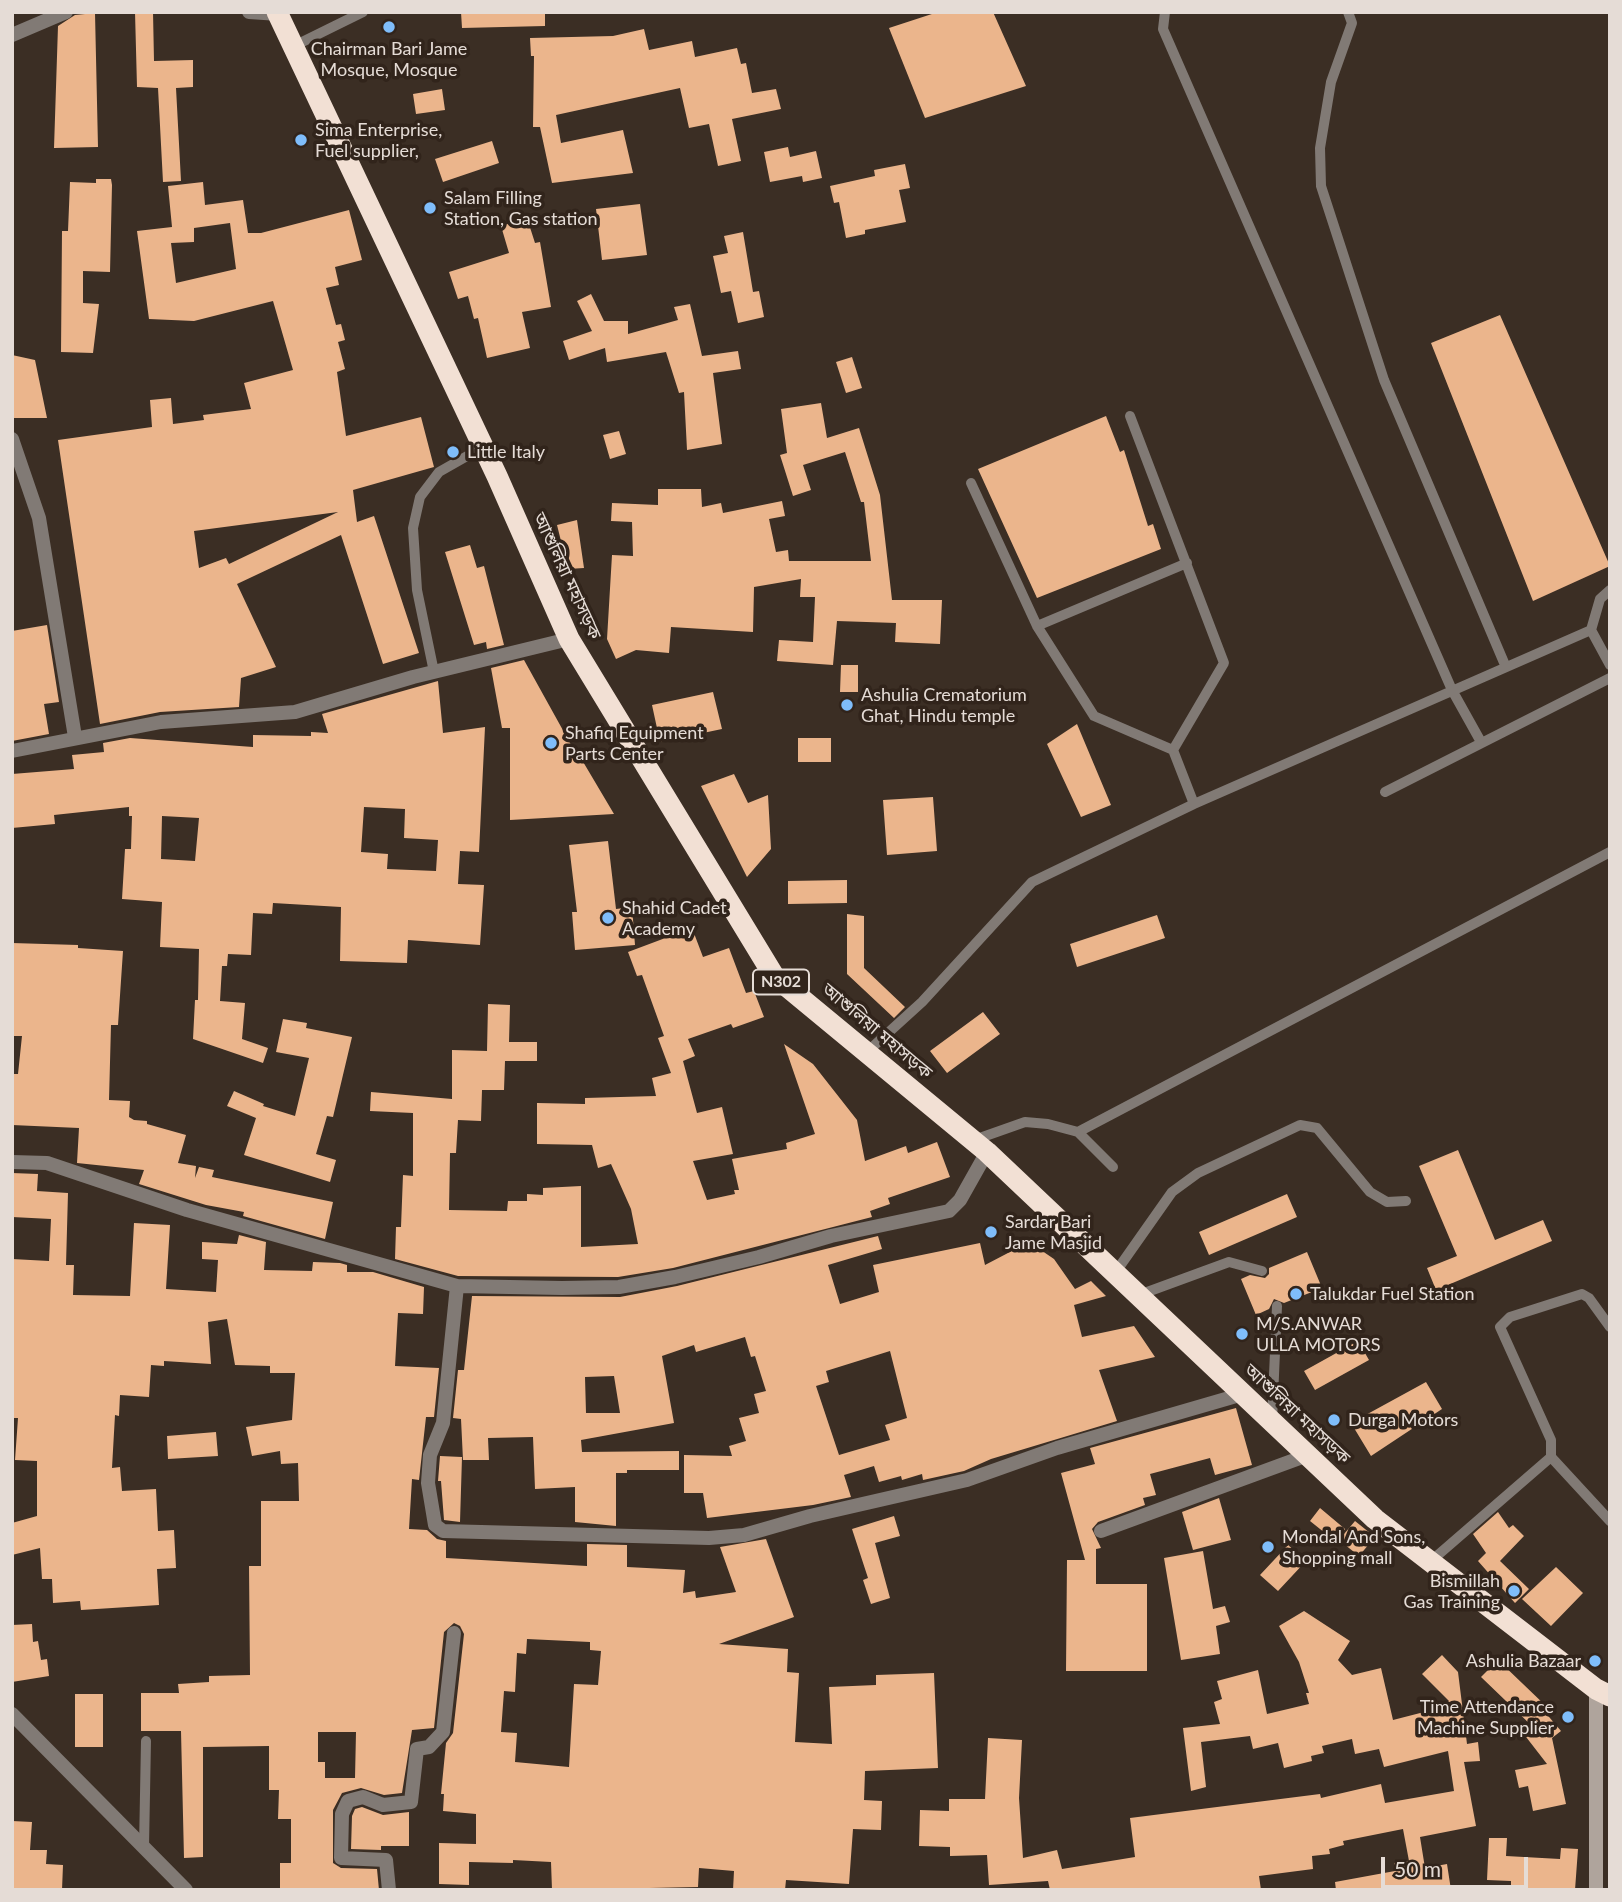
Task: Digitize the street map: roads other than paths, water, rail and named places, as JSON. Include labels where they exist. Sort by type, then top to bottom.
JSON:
[{"type":"highway","name":"আশুলিয়া মহাসড়ক","points":[[278,13],[483,447],[569,639],[774,976],[980,1147],[1375,1519],[1603,1692]]},
{"type":"street","points":[[12,35],[65,12]]},
{"type":"street","points":[[249,12],[278,13]]},
{"type":"street","points":[[12,439],[39,518],[75,737]]},
{"type":"street","points":[[12,751],[161,722],[295,712],[434,672],[569,639]]},
{"type":"street","points":[[12,1162],[47,1163],[187,1210],[457,1286],[619,1287],[711,1269],[831,1236],[949,1211],[960,1200],[980,1147]]},
{"type":"street","points":[[457,1286],[443,1423],[430,1455],[428,1483],[435,1525],[443,1531],[709,1538],[744,1535],[810,1516],[967,1480],[1057,1448],[1243,1394]]},
{"type":"street","points":[[1101,1531],[1308,1455]]},
{"type":"street","points":[[388,1890],[386,1860],[341,1858],[342,1814],[348,1801],[363,1797],[383,1805],[411,1802],[417,1749],[429,1747],[443,1732],[454,1633]]},
{"type":"street","points":[[1597,1890],[1603,1692]]},
{"type":"street","points":[[12,1714],[186,1890]]},
{"type":"lane","points":[[294,46],[363,12]]},
{"type":"lane","points":[[1165,12],[1163,29],[1452,690],[1480,742]]},
{"type":"lane","points":[[1348,12],[1352,23],[1331,82],[1320,148],[1321,186],[1384,380],[1505,664]]},
{"type":"lane","points":[[1130,416],[1224,663],[1172,750]]},
{"type":"lane","points":[[434,672],[417,590],[413,528],[420,497],[439,472],[483,447]]},
{"type":"lane","points":[[971,483],[1037,626],[1094,716],[1172,750],[1194,804]]},
{"type":"lane","points":[[1037,626],[1187,563]]},
{"type":"lane","points":[[1610,590],[1600,599],[1591,630],[1610,665]]},
{"type":"lane","points":[[866,1052],[922,1002],[1032,882],[1194,804],[1505,664],[1591,630]]},
{"type":"lane","points":[[1384,792],[1610,678]]},
{"type":"lane","points":[[1078,1132],[1610,852]]},
{"type":"lane","points":[[980,1147],[1025,1122],[1048,1124],[1078,1132],[1113,1167]]},
{"type":"lane","points":[[1115,1273],[1172,1192],[1198,1173],[1300,1125],[1317,1128],[1370,1192],[1387,1202],[1406,1201]]},
{"type":"lane","points":[[1138,1295],[1229,1262],[1262,1271]]},
{"type":"lane","points":[[1610,1327],[1589,1298],[1582,1294],[1510,1317],[1500,1327],[1551,1440],[1551,1457],[1610,1521]]},
{"type":"lane","points":[[1272,1422],[1277,1306]]},
{"type":"lane","points":[[1430,1562],[1551,1457]]},
{"type":"lane","points":[[144,1847],[146,1741]]},
{"type":"place","name":"Chairman Bari Jame Mosque, Mosque","points":[[389,27]]},
{"type":"place","name":"Sima Enterprise, Fuel supplier,","points":[[301,140]]},
{"type":"place","name":"Salam Filling Station, Gas station","points":[[430,208]]},
{"type":"place","name":"Little Italy","points":[[453,452]]},
{"type":"place","name":"Ashulia Crematorium Ghat, Hindu temple","points":[[847,705]]},
{"type":"place","name":"Shafiq Equipment Parts Center","points":[[551,743]]},
{"type":"place","name":"Shahid Cadet Academy","points":[[608,918]]},
{"type":"place","name":"Sardar Bari Jame Masjid","points":[[991,1232]]},
{"type":"place","name":"Talukdar Fuel Station","points":[[1296,1294]]},
{"type":"place","name":"M/S.ANWAR ULLA MOTORS","points":[[1242,1334]]},
{"type":"place","name":"Durga Motors","points":[[1334,1420]]},
{"type":"place","name":"Mondal And Sons, Shopping mall","points":[[1268,1547]]},
{"type":"place","name":"Bismillah Gas Training","points":[[1514,1591]]},
{"type":"place","name":"Ashulia Bazaar","points":[[1595,1661]]},
{"type":"place","name":"Time Attendance Machine Supplier","points":[[1568,1717]]}]
